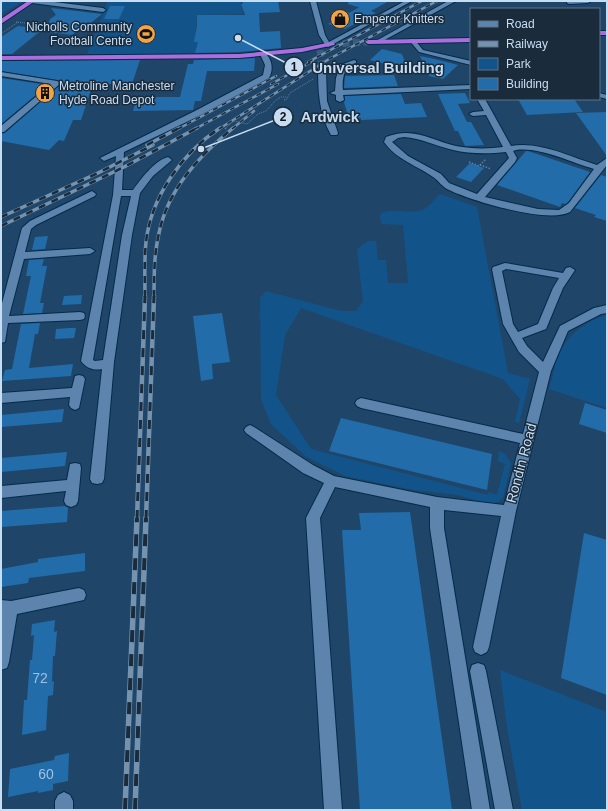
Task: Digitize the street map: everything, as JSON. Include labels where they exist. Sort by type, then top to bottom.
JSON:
[{"type":"highway","points":[[1,22],[32,1]]},
{"type":"highway","points":[[368,42],[470,40]]},
{"type":"highway","points":[[1,58],[206,57],[264,54],[318,48],[330,44]]},
{"type":"street","points":[[32,1],[103,10]]},
{"type":"street","points":[[313,1],[322,35],[330,44],[409,1]]},
{"type":"street","points":[[377,42],[453,1]]},
{"type":"street","points":[[568,1],[588,1]]},
{"type":"street","points":[[412,40],[422,50],[470,63]]},
{"type":"street","points":[[104,158],[198,113],[266,76],[269,71],[269,66],[264,54]]},
{"type":"street","points":[[334,133],[325,113],[322,70],[344,66],[354,62]]},
{"type":"street","points":[[340,101],[336,93],[344,66]]},
{"type":"street","points":[[1,74],[57,83],[3,127]]},
{"type":"street","points":[[336,93],[470,87]]},
{"type":"street","points":[[480,198],[484,191],[512,162],[513,158],[482,100]]},
{"type":"street","points":[[473,114],[489,115]]},
{"type":"street","points":[[599,168],[527,147],[478,150],[455,148],[412,135],[394,136],[389,139],[388,142],[403,157],[437,176],[447,185],[480,198],[535,211],[552,213],[562,213],[569,207],[599,168],[607,161]]},
{"type":"street","points":[[108,362],[96,366],[90,365],[87,361],[117,192],[120,151]]},
{"type":"street","points":[[97,479],[108,362],[127,235],[136,193],[145,178],[168,160]]},
{"type":"street","points":[[117,192],[136,193]]},
{"type":"street","points":[[1,339],[2,320],[27,228],[33,223],[92,194]]},
{"type":"street","points":[[19,256],[90,251]]},
{"type":"street","points":[[515,337],[542,326],[558,288],[567,273],[505,266],[497,269],[508,324],[515,337],[523,348],[545,371]]},
{"type":"street","name":"Rondin Road","points":[[481,647],[509,511],[545,371],[564,329],[598,311],[607,309]]},
{"type":"street","points":[[2,320],[80,316]]},
{"type":"street","points":[[75,405],[79,379]]},
{"type":"street","points":[[1,398],[77,392]]},
{"type":"street","points":[[361,403],[527,440]]},
{"type":"street","points":[[250,430],[308,469],[332,481],[436,503],[509,511]]},
{"type":"street","points":[[71,501],[75,468]]},
{"type":"street","points":[[332,481],[313,518],[333,810]]},
{"type":"street","points":[[1,492],[74,485]]},
{"type":"street","points":[[436,503],[437,528],[481,810]]},
{"type":"street","points":[[1,662],[6,608],[79,595]]},
{"type":"street","points":[[478,671],[504,810]]},
{"type":"path","points":[[10,21],[45,25],[50,21]]},
{"type":"path","points":[[1,34],[18,22]]},
{"type":"path","points":[[224,128],[234,121],[247,124],[258,114],[266,112],[275,101],[281,97],[286,97],[284,100],[286,100],[290,94],[322,70]]},
{"type":"path","points":[[480,165],[488,156]]},
{"type":"path","points":[[470,162],[496,171]]},
{"type":"green space","points":[[1,1],[24,1],[1,14]]},
{"type":"green space","name":"Nicholls Community Football Centre","points":[[108,1],[240,1],[243,14],[197,15],[195,42],[198,42],[195,54],[87,54]]},
{"type":"green space","points":[[440,194],[477,207],[508,373],[530,379],[519,423],[515,422],[520,399],[503,379],[301,308],[285,335],[276,395],[311,449],[488,495],[489,492],[497,495],[505,464],[498,461],[499,451],[505,454],[511,463],[503,498],[497,502],[489,504],[458,495],[414,490],[345,476],[305,456],[271,424],[261,399],[260,298],[266,291],[341,311],[356,311],[363,301],[357,249],[368,241],[376,241],[378,260],[386,260],[388,283],[408,283],[403,225],[382,224],[380,218],[381,213],[391,211],[421,210],[430,204]]},
{"type":"green space","points":[[607,315],[607,408],[549,389],[557,359],[565,344],[575,332],[593,320]]},
{"type":"green space","points":[[500,670],[607,712],[607,810],[522,810],[507,728]]},
{"type":"building","points":[[242,1],[278,1],[280,12],[259,13],[260,32],[280,31],[281,48],[239,52],[195,53],[198,42],[194,42],[197,26],[197,15],[245,15],[241,4],[243,4]]},
{"type":"building","points":[[348,1],[389,1],[371,11],[348,4]]},
{"type":"building","points":[[110,6],[125,6],[119,19],[104,19]]},
{"type":"building","points":[[360,7],[376,13],[345,29],[328,24]]},
{"type":"building","points":[[51,8],[102,14],[86,27],[82,27],[72,35],[49,32],[50,19],[56,15]]},
{"type":"building","points":[[18,26],[43,29],[12,54],[1,54],[1,37]]},
{"type":"building","points":[[382,49],[402,54],[408,70],[370,60]]},
{"type":"building","points":[[420,56],[458,65],[443,79],[429,76]]},
{"type":"building","points":[[255,58],[254,71],[207,71],[201,101],[195,101],[193,110],[133,111],[137,97],[180,97],[188,64],[193,64],[194,60]]},
{"type":"building","points":[[140,60],[132,84],[93,84],[81,120],[73,120],[64,141],[59,140],[49,150],[1,141],[1,134],[5,133],[62,83],[57,80],[1,71],[1,61]]},
{"type":"building","points":[[394,75],[398,86],[344,88],[345,76]]},
{"type":"building","points":[[1,78],[48,85],[1,124]]},
{"type":"building","points":[[465,93],[470,103],[458,104],[467,122],[471,122],[484,145],[465,146],[458,131],[455,131],[438,94]]},
{"type":"building","points":[[401,94],[405,104],[421,103],[427,117],[361,120],[361,118],[355,118],[355,116],[348,116],[344,102],[345,96]]},
{"type":"building","points":[[519,100],[575,100],[583,112],[527,115]]},
{"type":"building","points":[[607,112],[607,156],[576,113]]},
{"type":"building","points":[[526,151],[590,172],[568,202],[565,204],[562,203],[560,207],[497,185]]},
{"type":"building","points":[[470,163],[484,168],[471,182],[456,177]]},
{"type":"building","points":[[601,175],[607,177],[607,221],[594,217],[596,215],[575,208]]},
{"type":"building","points":[[48,236],[45,249],[32,250],[35,237]]},
{"type":"building","points":[[44,259],[42,266],[47,266],[40,303],[44,303],[42,313],[23,314],[31,276],[26,276],[29,260]]},
{"type":"building","points":[[82,295],[81,304],[62,305],[64,296]]},
{"type":"building","points":[[222,313],[230,362],[212,364],[213,379],[201,381],[193,316]]},
{"type":"building","points":[[40,323],[38,334],[35,334],[29,368],[73,364],[71,376],[2,381],[5,370],[12,369],[21,324]]},
{"type":"building","points":[[76,328],[74,338],[55,339],[56,329]]},
{"type":"building","points":[[585,403],[607,410],[607,433],[579,424]]},
{"type":"building","points":[[64,409],[62,422],[1,427],[1,415]]},
{"type":"building","points":[[341,418],[492,454],[487,490],[329,451]]},
{"type":"building","points":[[67,452],[65,466],[1,472],[1,458]]},
{"type":"building","points":[[65,506],[68,508],[67,522],[1,527],[1,511]]},
{"type":"building","points":[[410,512],[452,810],[360,810],[342,530],[361,530],[359,513]]},
{"type":"building","points":[[584,533],[607,540],[607,695],[561,678]]},
{"type":"building","points":[[85,553],[85,571],[29,578],[28,583],[1,587],[1,569],[38,562],[38,559]]},
{"type":"building","points":[[55,620],[54,632],[57,631],[55,656],[53,656],[53,695],[48,696],[46,730],[22,735],[24,700],[27,700],[30,660],[32,660],[34,635],[31,636],[32,624]]},
{"type":"building","points":[[69,753],[68,781],[53,784],[53,790],[38,793],[38,791],[8,797],[10,769],[54,760],[55,756]]},
{"type":"tunnel","points":[[332,44],[368,42]]},
{"type":"tunnel","points":[[320,50],[322,68]]},
{"type":"railway","points":[[308,62],[422,1]]},
{"type":"railway","points":[[219,129],[329,59],[437,1]]},
{"type":"railway","points":[[271,84],[313,61]]},
{"type":"railway","points":[[178,129],[276,76]]},
{"type":"railway","points":[[195,129],[278,84]]},
{"type":"railway","points":[[232,129],[254,111]]},
{"type":"railway","points":[[147,145],[179,128]]},
{"type":"railway","points":[[1,226],[124,167],[197,128]]},
{"type":"railway","points":[[145,296],[146,242],[154,209],[181,163],[206,138],[220,128]]},
{"type":"railway","points":[[154,297],[157,241],[163,217],[170,202],[177,188],[197,162],[233,128]]},
{"type":"railway","points":[[1,217],[98,173],[153,145]]},
{"type":"railway","points":[[137,519],[145,296]]},
{"type":"railway","points":[[146,519],[154,296]]},
{"type":"railway","points":[[125,810],[137,518]]},
{"type":"railway","points":[[135,810],[146,518]]},
{"type":"place","name":"Emperor Knitters","points":[[340,19]]},
{"type":"place","name":"Nicholls Community Football Centre","points":[[146,34]]},
{"type":"place","name":"Universal Building","points":[[238,38]]},
{"type":"place","name":"Metroline Manchester Hyde Road Depot","points":[[45,93]]},
{"type":"place","name":"Ardwick","points":[[201,149]]}]
